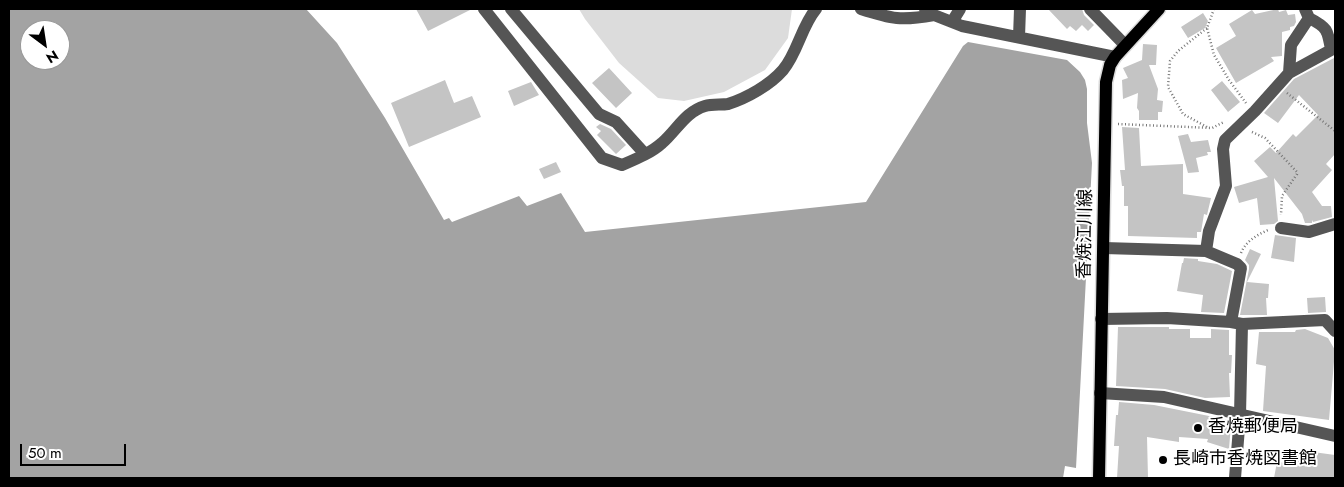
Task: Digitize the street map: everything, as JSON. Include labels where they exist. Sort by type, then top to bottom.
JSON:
[{"type":"main road","name":"香焼江川線","points":[[1099,478],[1106,82],[1114,57],[1159,9]]},
{"type":"street","points":[[484,9],[602,158],[622,165],[661,144],[684,118],[705,106],[727,104],[746,97],[766,85],[783,70],[793,54],[800,34],[816,9]]},
{"type":"street","points":[[511,9],[599,114],[616,122],[645,154]]},
{"type":"street","points":[[861,9],[890,18],[905,19],[929,12],[962,26],[1114,57]]},
{"type":"street","points":[[952,22],[960,9]]},
{"type":"street","points":[[1020,9],[1020,37]]},
{"type":"street","points":[[1090,9],[1125,45]]},
{"type":"street","points":[[1206,251],[1209,231],[1226,186],[1225,140],[1256,111],[1289,73],[1331,50],[1328,32],[1307,14],[1291,45],[1289,73]]},
{"type":"street","points":[[1281,228],[1308,232],[1335,224]]},
{"type":"street","points":[[1104,248],[1206,251],[1237,264],[1241,268],[1236,323],[1240,415],[1235,478]]},
{"type":"street","points":[[1101,318],[1167,318],[1236,323],[1325,320],[1335,331]]},
{"type":"street","points":[[1100,393],[1164,397],[1335,436]]},
{"type":"path","points":[[1208,128],[1183,114],[1168,87],[1170,61],[1178,51],[1207,28],[1214,9]]},
{"type":"path","points":[[1207,28],[1214,55],[1250,108],[1256,111]]},
{"type":"path","points":[[1278,85],[1335,131]]},
{"type":"path","points":[[1105,124],[1212,128],[1227,120]]},
{"type":"path","points":[[1237,264],[1244,247],[1255,236],[1269,230],[1281,228],[1282,196],[1297,174],[1264,138],[1250,131],[1242,123]]},
{"type":"shaded area","points":[[9,9],[306,9],[337,43],[385,118],[444,220],[449,218],[452,222],[519,196],[527,206],[561,193],[585,232],[866,202],[963,46],[968,42],[1067,60],[1080,72],[1085,80],[1087,89],[1087,123],[1092,163],[1076,468],[1065,466],[1063,478],[9,478]]},
{"type":"shaded area","points":[[579,9],[792,9],[788,38],[765,70],[724,92],[684,101],[658,98],[619,63]]},
{"type":"building","points":[[416,9],[472,9],[428,31]]},
{"type":"building","points":[[1048,9],[1082,9],[1084,15],[1094,25],[1088,31],[1082,25],[1076,31],[1070,26],[1067,29]]},
{"type":"building","points":[[1278,9],[1279,12],[1286,10],[1288,15],[1295,14],[1296,22],[1294,26],[1290,27],[1290,30],[1282,32],[1282,56],[1271,57],[1274,61],[1236,83],[1216,48],[1236,36],[1229,24],[1252,10],[1255,14]]},
{"type":"building","points":[[1203,13],[1208,21],[1205,28],[1188,38],[1181,27]]},
{"type":"building","points":[[1143,44],[1157,45],[1156,65],[1149,65],[1158,89],[1157,100],[1163,101],[1162,112],[1158,112],[1158,120],[1139,120],[1137,108],[1138,93],[1123,99],[1122,80],[1128,78],[1123,68],[1142,60]]},
{"type":"building","points":[[1334,58],[1335,154],[1326,164],[1332,170],[1312,192],[1322,206],[1331,206],[1332,217],[1313,222],[1312,220],[1312,223],[1305,223],[1302,214],[1274,178],[1278,221],[1274,224],[1260,225],[1257,198],[1239,203],[1234,187],[1268,177],[1254,161],[1270,147],[1276,153],[1293,134],[1296,137],[1318,115],[1299,95],[1278,123],[1264,113],[1294,79]]},
{"type":"building","points":[[609,68],[632,93],[616,108],[592,83]]},
{"type":"building","points":[[445,80],[454,103],[472,96],[481,117],[409,147],[391,103]]},
{"type":"building","points":[[1222,81],[1240,102],[1228,112],[1211,90]]},
{"type":"building","points":[[531,82],[539,95],[514,106],[508,91]]},
{"type":"building","points":[[600,124],[611,129],[626,145],[616,154],[597,135],[601,131],[596,127]]},
{"type":"building","points":[[1122,127],[1139,128],[1141,166],[1183,164],[1183,194],[1211,198],[1207,215],[1204,214],[1201,232],[1197,232],[1197,238],[1128,236],[1128,206],[1124,206],[1124,186],[1122,186],[1120,170],[1125,170]]},
{"type":"building","points":[[1188,134],[1191,142],[1208,140],[1211,152],[1207,152],[1208,155],[1196,158],[1199,172],[1188,173],[1178,136]]},
{"type":"building","points":[[556,162],[561,172],[544,179],[539,169]]},
{"type":"building","points":[[1275,235],[1296,238],[1294,262],[1271,258]]},
{"type":"building","points":[[1250,249],[1261,254],[1247,282],[1269,284],[1268,298],[1266,298],[1267,315],[1240,315],[1249,269],[1249,265],[1245,260]]},
{"type":"building","points":[[1184,258],[1198,259],[1198,261],[1217,264],[1232,271],[1224,313],[1201,312],[1203,295],[1177,291]]},
{"type":"building","points":[[1325,297],[1326,312],[1308,313],[1307,298]]},
{"type":"building","points":[[1118,327],[1190,329],[1190,338],[1211,338],[1211,329],[1229,330],[1229,355],[1232,355],[1231,373],[1229,373],[1230,397],[1205,398],[1165,389],[1116,386]]},
{"type":"building","points":[[1305,329],[1328,338],[1335,350],[1329,420],[1263,411],[1266,366],[1256,364],[1259,332],[1295,332],[1296,330]]},
{"type":"building","points":[[1119,402],[1154,405],[1229,420],[1231,424],[1229,449],[1207,442],[1208,439],[1179,437],[1179,442],[1147,437],[1148,478],[1117,478],[1119,446],[1114,446],[1116,415],[1118,415]]},
{"type":"building","points":[[1291,449],[1335,455],[1335,478],[1274,478],[1277,462],[1287,463]]},
{"type":"place","name":"香焼郵便局","points":[[1198,428]]},
{"type":"place","name":"長崎市香焼図書館","points":[[1163,460]]}]
